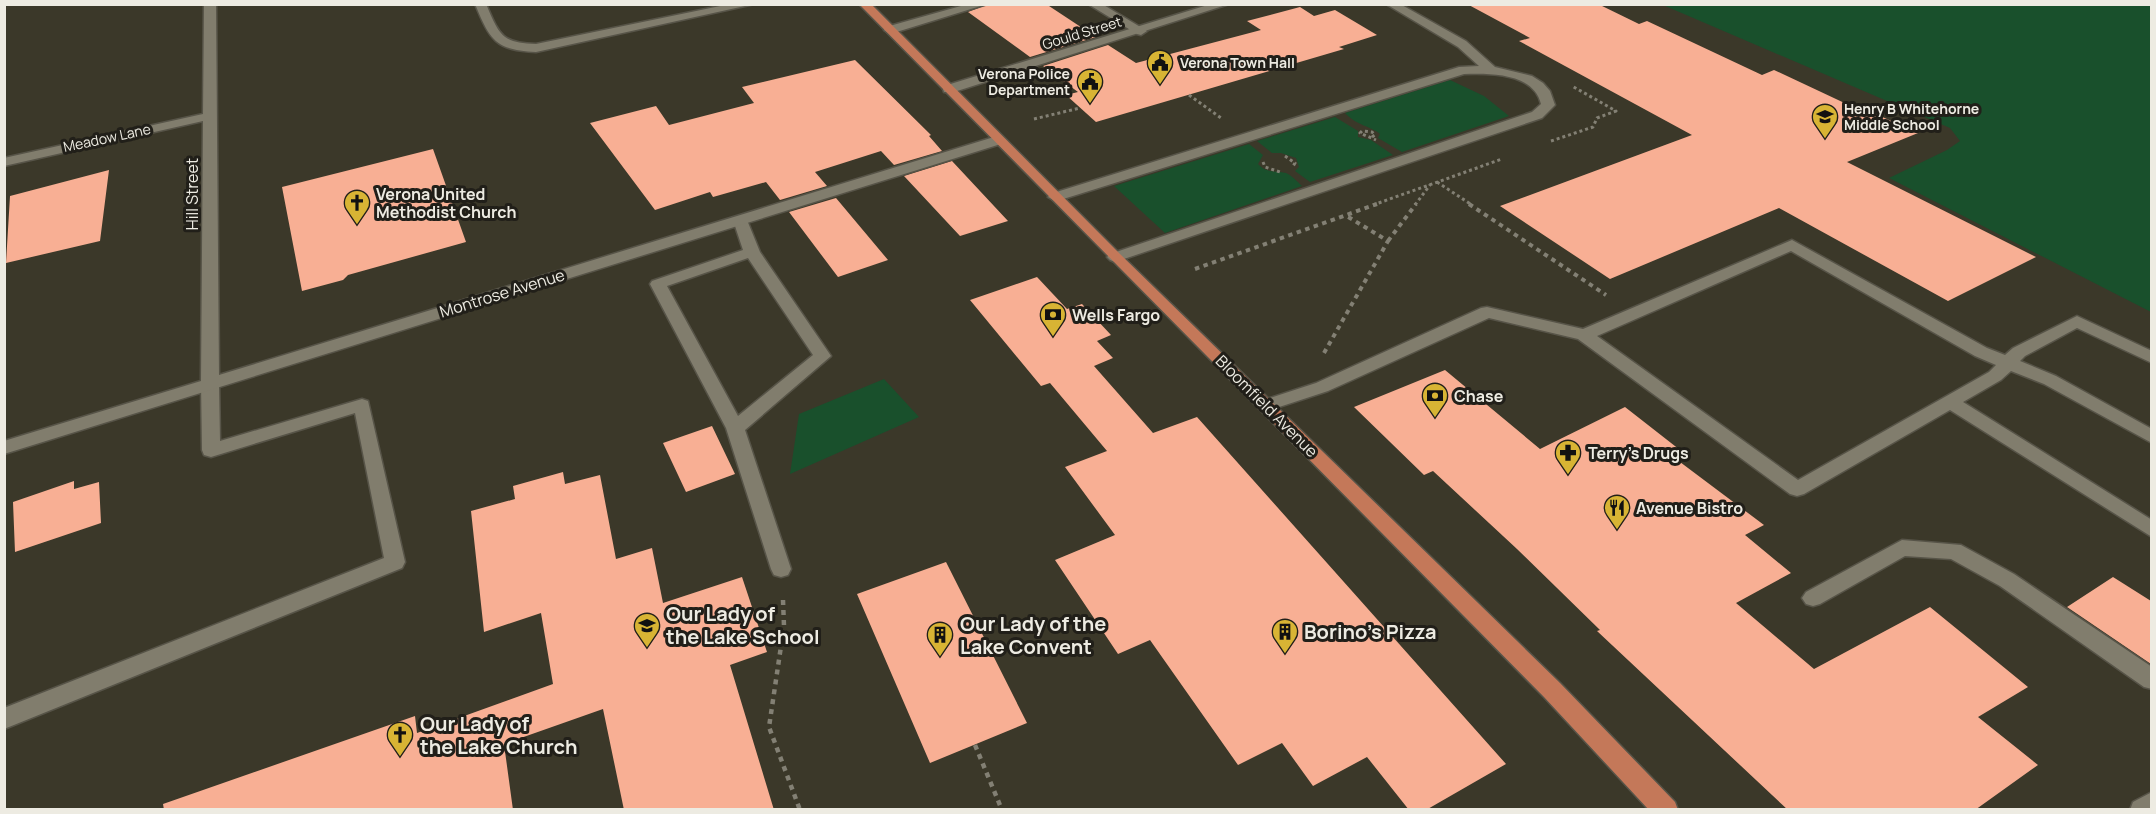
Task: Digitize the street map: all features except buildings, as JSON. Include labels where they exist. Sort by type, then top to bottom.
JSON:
[{"type":"main road","name":"Bloomfield Avenue","points":[[864,4],[1115,257],[1544,681],[1666,810]]},
{"type":"street","name":"Hill Street","points":[[4,719],[394,562],[362,405],[210,450],[210,4]]},
{"type":"street","points":[[480,4],[496,38],[504,45],[536,48],[749,4]]},
{"type":"street","points":[[890,30],[982,4]]},
{"type":"street","points":[[1093,4],[1141,31]]},
{"type":"street","name":"Gould Street","points":[[949,89],[1141,31],[1207,7],[1224,4]]},
{"type":"street","points":[[1391,4],[1462,44],[1490,69]]},
{"type":"street","points":[[1055,197],[1463,70],[1490,69],[1530,80],[1545,92],[1548,105],[1537,115],[1115,257]]},
{"type":"street","name":"Meadow Lane","points":[[4,162],[210,116]]},
{"type":"street","name":"Montrose Avenue","points":[[4,448],[999,140]]},
{"type":"street","points":[[735,428],[822,356],[752,252],[740,220]]},
{"type":"street","points":[[1584,335],[1791,245],[1981,352],[2050,380],[2151,437]]},
{"type":"street","points":[[752,252],[658,284],[735,428],[781,569]]},
{"type":"street","points":[[1267,405],[1322,387],[1487,312],[1584,335],[1797,489],[1995,376],[2019,352],[2077,321],[2151,358]]},
{"type":"street","points":[[1950,402],[2151,530]]},
{"type":"street","points":[[1813,598],[1902,548],[1954,551],[2007,580],[2151,680]]},
{"type":"street","points":[[2142,810],[2151,803]]},
{"type":"path","points":[[1189,95],[1228,123]]},
{"type":"path","points":[[1034,118],[1080,108]]},
{"type":"path","points":[[1548,142],[1593,127]]},
{"type":"path","points":[[1264,158],[1262,163],[1271,170],[1280,172],[1294,168],[1295,163],[1292,159],[1277,154]]},
{"type":"path","points":[[1195,268],[1504,158]]},
{"type":"path","points":[[1428,175],[1634,313]]},
{"type":"path","points":[[1322,356],[1388,241],[1430,185]]},
{"type":"path","points":[[1345,215],[1388,241]]},
{"type":"path","points":[[781,569],[784,626],[769,728],[800,810]]},
{"type":"path","points":[[975,745],[1002,810]]},
{"type":"green space","points":[[1663,5],[2151,5],[2151,312],[1889,178],[1947,150],[1960,141],[1950,128]]},
{"type":"green space","points":[[1450,80],[1484,96],[1509,116],[1402,152],[1378,138],[1380,134],[1376,131],[1354,121],[1345,113]]},
{"type":"green space","points":[[1335,117],[1358,131],[1358,137],[1371,140],[1393,155],[1310,182],[1295,171],[1299,167],[1296,158],[1281,153],[1272,153],[1257,141]]},
{"type":"green space","points":[[1249,144],[1263,155],[1258,164],[1261,167],[1286,173],[1302,186],[1165,233],[1114,186]]},
{"type":"green space","points":[[884,379],[919,417],[790,474],[799,414]]},
{"type":"place","name":"Verona Town Hall","points":[[1160,86]]},
{"type":"place","name":"Verona Police Department","points":[[1090,105]]},
{"type":"place","name":"Henry B Whitehorne Middle School","points":[[1825,140]]},
{"type":"place","name":"Verona United Methodist Church","points":[[357,226]]},
{"type":"place","name":"Wells Fargo","points":[[1053,338]]},
{"type":"place","name":"Chase","points":[[1435,419]]},
{"type":"place","name":"Terry's Drugs","points":[[1568,476]]},
{"type":"place","name":"Avenue Bistro","points":[[1617,531]]},
{"type":"place","name":"Our Lady of the Lake School","points":[[647,649]]},
{"type":"place","name":"Borino's Pizza","points":[[1285,655]]},
{"type":"place","name":"Our Lady of the Lake Convent","points":[[940,658]]},
{"type":"place","name":"Our Lady of the Lake Church","points":[[400,758]]}]
